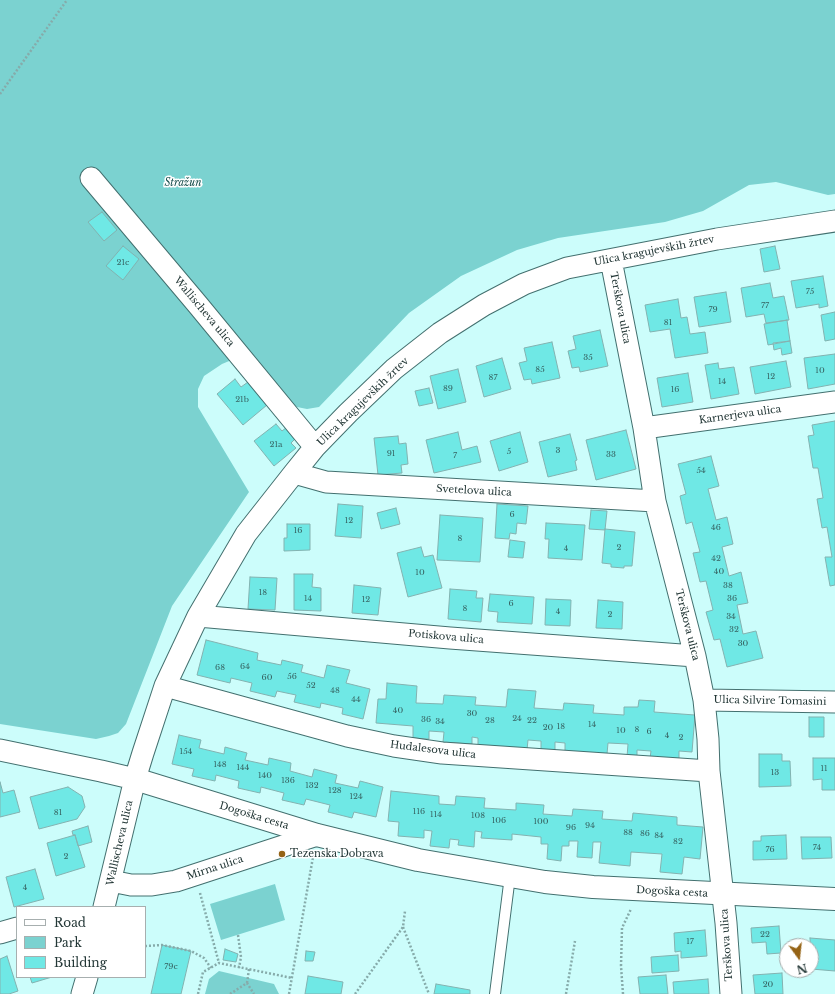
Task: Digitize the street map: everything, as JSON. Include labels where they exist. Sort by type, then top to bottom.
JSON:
[{"type":"street","name":"Wallischeva ulica","points":[[91,178],[316,447]]},
{"type":"street","name":"Ulica kragujevških žrtev","points":[[135,779],[165,686],[198,616],[246,534],[316,447],[348,413],[394,369],[446,329],[484,305],[524,284],[567,268],[717,238],[835,221]]},
{"type":"street","name":"Terškova ulica","points":[[611,260],[644,428],[656,501],[695,656],[704,700],[708,739],[709,771],[724,894],[731,994]]},
{"type":"street","name":"Karnerjeva ulica","points":[[644,428],[835,402]]},
{"type":"street","name":"Svetelova ulica","points":[[294,473],[326,482],[656,501]]},
{"type":"street","name":"Potiskova ulica","points":[[198,616],[442,637],[695,656]]},
{"type":"street","name":"Hudalesova ulica","points":[[165,686],[347,736],[394,746],[442,753],[709,771]]},
{"type":"street","name":"Ulica Silvire Tomasini","points":[[704,700],[835,702]]},
{"type":"street","name":"Dogoška cesta","points":[[0,750],[135,779],[317,835],[418,860],[545,882],[593,887],[835,899]]},
{"type":"street","name":"Wallischeva ulica","points":[[104,906],[135,779]]},
{"type":"street","name":"Mirna ulica","points":[[111,881],[131,885],[152,885],[176,881],[317,835]]},
{"type":"street","points":[[0,934],[16,928]]},
{"type":"street","points":[[82,994],[87,978]]},
{"type":"lane","points":[[495,994],[510,876]]},
{"type":"path","points":[[0,94],[67,0]]},
{"type":"path","points":[[289,994],[317,835]]},
{"type":"path","points":[[198,887],[219,963]]},
{"type":"path","points":[[623,994],[621,966],[622,928],[633,904]]},
{"type":"path","points":[[355,994],[402,927],[405,911]]},
{"type":"path","points":[[402,927],[429,994]]},
{"type":"path","points":[[238,935],[241,957],[239,968]]},
{"type":"path","points":[[566,994],[575,941]]},
{"type":"path","points":[[146,946],[162,945],[191,952],[204,958],[212,968]]},
{"type":"path","points":[[198,994],[203,972],[219,963],[292,978]]},
{"type":"path","points":[[250,969],[247,983],[254,994]]},
{"type":"path","points":[[230,994],[247,983]]},
{"type":"green space","name":"Stražun","points":[[0,0],[835,0],[835,194],[828,195],[776,182],[749,185],[703,211],[665,222],[558,238],[517,250],[461,276],[409,313],[319,407],[307,409],[297,407],[234,359],[222,364],[204,376],[198,389],[198,407],[249,492],[172,606],[126,724],[118,733],[96,739],[0,724]]},
{"type":"green space","points":[[275,884],[285,920],[221,940],[210,904]]},
{"type":"green space","points":[[219,971],[274,984],[279,994],[205,994],[209,979]]},
{"type":"building","points":[[102,212],[117,230],[104,241],[88,222]]},
{"type":"building","points":[[123,246],[139,259],[123,280],[106,266]]},
{"type":"building","points":[[775,246],[780,269],[764,272],[760,249]]},
{"type":"building","points":[[823,276],[828,306],[819,308],[819,304],[796,308],[791,281]]},
{"type":"building","points":[[770,283],[773,298],[784,296],[789,320],[766,323],[764,314],[746,317],[741,288]]},
{"type":"building","points":[[726,292],[731,322],[699,327],[694,297]]},
{"type":"building","points":[[678,299],[681,318],[687,317],[690,334],[705,332],[708,353],[675,358],[670,329],[650,332],[645,305]]},
{"type":"building","points":[[835,312],[835,339],[825,341],[821,315]]},
{"type":"building","points":[[787,320],[790,341],[768,345],[764,324]]},
{"type":"building","points":[[600,330],[608,366],[580,372],[579,367],[572,368],[568,351],[576,349],[573,336]]},
{"type":"building","points":[[790,341],[792,353],[782,355],[781,348],[774,350],[773,343]]},
{"type":"building","points":[[552,342],[560,378],[532,384],[531,379],[524,380],[519,363],[527,361],[524,348]]},
{"type":"building","points":[[835,354],[835,384],[808,389],[804,358]]},
{"type":"building","points":[[502,358],[511,389],[484,397],[476,366]]},
{"type":"building","points":[[786,361],[791,387],[755,394],[750,367]]},
{"type":"building","points":[[718,363],[719,369],[734,367],[739,394],[711,399],[705,365]]},
{"type":"building","points":[[458,369],[466,402],[438,409],[430,376]]},
{"type":"building","points":[[688,373],[693,402],[662,407],[657,378]]},
{"type":"building","points":[[235,379],[241,387],[248,382],[267,405],[243,425],[217,394]]},
{"type":"building","points":[[429,388],[433,403],[419,406],[415,391]]},
{"type":"building","points":[[835,421],[835,585],[830,586],[825,557],[832,557],[827,527],[822,528],[817,499],[823,498],[818,468],[813,468],[808,436],[814,435],[812,425]]},
{"type":"building","points":[[276,424],[282,431],[287,427],[296,438],[291,443],[296,448],[274,466],[254,441]]},
{"type":"building","points":[[626,430],[636,469],[596,480],[586,440]]},
{"type":"building","points":[[458,432],[462,450],[477,446],[481,462],[434,473],[426,440]]},
{"type":"building","points":[[520,432],[528,462],[499,471],[490,441]]},
{"type":"building","points":[[570,434],[577,460],[575,461],[577,470],[548,477],[539,442]]},
{"type":"building","points":[[398,436],[399,444],[406,443],[408,464],[401,465],[402,473],[378,475],[374,438]]},
{"type":"building","points":[[711,456],[719,486],[708,489],[716,520],[727,517],[733,544],[722,547],[729,576],[741,572],[748,603],[737,605],[743,634],[756,631],[763,658],[727,667],[720,639],[714,640],[706,612],[713,610],[706,581],[700,582],[693,553],[700,552],[692,522],[686,524],[680,496],[686,494],[678,464]]},
{"type":"building","points":[[338,504],[363,506],[361,538],[335,536]]},
{"type":"building","points":[[497,504],[528,506],[526,524],[517,523],[516,534],[510,533],[509,539],[495,538]]},
{"type":"building","points":[[396,508],[400,524],[381,529],[377,513]]},
{"type":"building","points":[[591,510],[607,511],[605,530],[589,529]]},
{"type":"building","points":[[440,515],[483,518],[480,562],[437,560]]},
{"type":"building","points":[[546,523],[585,525],[582,560],[548,558],[549,539],[545,539]]},
{"type":"building","points":[[287,524],[310,524],[310,550],[284,551],[284,538],[287,538]]},
{"type":"building","points":[[605,529],[635,532],[632,566],[624,566],[624,568],[611,567],[611,564],[602,563]]},
{"type":"building","points":[[510,540],[525,542],[523,558],[508,557]]},
{"type":"building","points":[[421,547],[424,557],[433,555],[442,588],[408,597],[397,553]]},
{"type":"building","points":[[294,574],[313,574],[312,587],[321,588],[321,611],[294,610]]},
{"type":"building","points":[[250,577],[277,578],[275,610],[248,609]]},
{"type":"building","points":[[354,585],[381,588],[378,615],[352,613]]},
{"type":"building","points":[[450,589],[477,591],[476,598],[483,598],[481,622],[448,619]]},
{"type":"building","points":[[490,594],[534,597],[532,624],[497,622],[498,612],[488,611]]},
{"type":"building","points":[[546,599],[571,600],[570,626],[545,625]]},
{"type":"building","points":[[598,600],[623,602],[622,629],[596,628]]},
{"type":"building","points":[[206,640],[258,653],[257,660],[281,665],[282,660],[303,665],[301,672],[324,678],[327,665],[350,670],[346,683],[370,689],[363,719],[342,714],[343,708],[321,703],[320,708],[294,702],[296,695],[277,691],[275,697],[250,691],[252,683],[231,678],[230,683],[197,675]]},
{"type":"building","points":[[387,683],[417,686],[416,703],[443,704],[444,695],[476,697],[475,705],[506,707],[508,689],[536,691],[534,708],[563,710],[564,703],[594,705],[593,713],[624,715],[624,707],[638,707],[639,700],[655,701],[654,712],[695,715],[692,752],[679,751],[679,760],[650,758],[651,751],[637,750],[637,758],[627,757],[628,744],[608,743],[607,754],[565,751],[565,743],[555,742],[555,750],[541,750],[541,741],[528,740],[527,750],[478,746],[478,738],[472,737],[472,744],[443,742],[444,732],[429,731],[429,739],[413,738],[413,726],[376,723],[378,699],[386,699]]},
{"type":"building","points":[[809,717],[824,717],[824,737],[809,737]]},
{"type":"building","points":[[179,735],[201,740],[199,748],[224,754],[225,747],[247,753],[245,760],[268,765],[269,758],[291,763],[290,771],[312,777],[314,769],[337,775],[335,783],[358,788],[360,781],[383,787],[376,817],[354,812],[352,818],[328,812],[330,805],[306,799],[304,805],[282,800],[284,793],[261,787],[260,793],[238,788],[239,781],[216,775],[215,781],[192,776],[194,769],[172,764]]},
{"type":"building","points":[[759,754],[782,754],[782,761],[790,761],[791,786],[759,787]]},
{"type":"building","points":[[813,758],[835,758],[835,790],[822,790],[822,779],[813,780]]},
{"type":"building","points":[[0,782],[3,793],[14,790],[20,812],[0,817]]},
{"type":"building","points":[[68,787],[82,796],[85,807],[77,819],[39,829],[30,797]]},
{"type":"building","points":[[391,791],[439,796],[439,804],[455,805],[456,796],[485,798],[484,808],[516,810],[516,803],[544,805],[543,814],[572,816],[573,809],[603,811],[602,819],[632,821],[633,813],[677,817],[677,825],[703,827],[700,859],[684,857],[682,874],[660,872],[662,854],[631,852],[630,866],[599,863],[601,842],[593,842],[592,858],[577,857],[578,841],[569,841],[569,846],[562,846],[561,861],[547,859],[548,844],[541,844],[541,837],[512,834],[512,840],[481,838],[482,832],[475,831],[474,847],[458,845],[459,840],[450,839],[449,848],[430,846],[432,831],[424,830],[424,838],[398,836],[399,822],[388,821]]},
{"type":"building","points":[[88,826],[92,842],[78,846],[75,835],[73,835],[72,831]]},
{"type":"building","points":[[75,835],[85,867],[56,876],[47,843]]},
{"type":"building","points":[[786,835],[787,859],[753,860],[753,841],[761,841],[761,836]]},
{"type":"building","points":[[801,837],[831,837],[832,858],[802,859]]},
{"type":"building","points":[[35,869],[44,899],[14,907],[6,877]]},
{"type":"building","points":[[779,926],[779,953],[767,954],[766,942],[752,943],[751,928]]},
{"type":"building","points":[[705,930],[707,956],[681,958],[681,951],[675,952],[674,933]]},
{"type":"building","points":[[819,939],[835,940],[835,971],[819,970]]},
{"type":"building","points":[[162,945],[191,951],[181,994],[151,994]]},
{"type":"building","points":[[225,949],[238,954],[236,962],[223,960]]},
{"type":"building","points":[[306,951],[315,952],[313,961],[305,961]]},
{"type":"building","points":[[678,955],[679,971],[652,973],[651,957]]},
{"type":"building","points":[[7,956],[18,991],[9,994],[0,994],[0,959]]},
{"type":"building","points":[[779,973],[779,978],[782,978],[783,994],[755,994],[753,975]]},
{"type":"building","points":[[666,975],[668,994],[640,994],[638,977]]},
{"type":"building","points":[[308,976],[343,982],[341,994],[305,994]]},
{"type":"building","points":[[30,978],[49,978],[32,983]]},
{"type":"building","points":[[708,979],[709,994],[674,994],[673,982]]},
{"type":"building","points":[[436,984],[470,990],[470,994],[434,994]]},
{"type":"place","name":"Tezenska Dobrava","points":[[282,854]]}]
